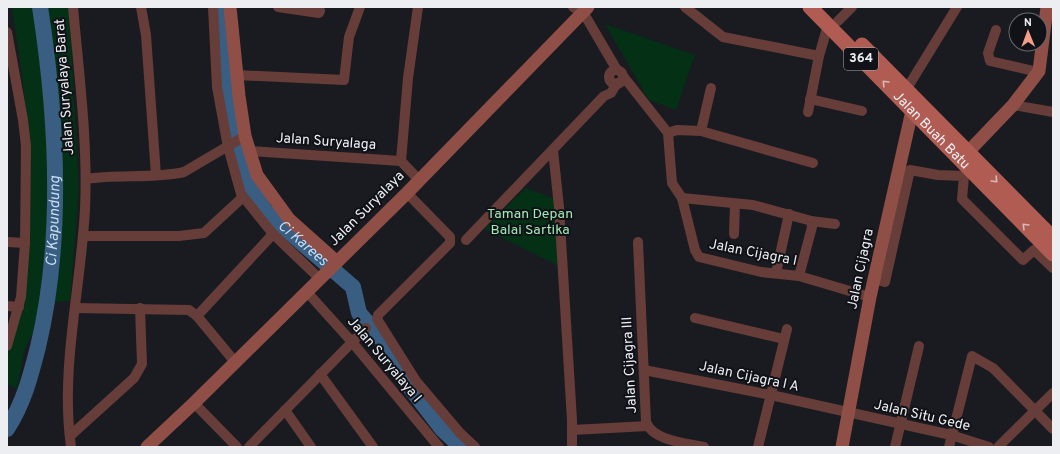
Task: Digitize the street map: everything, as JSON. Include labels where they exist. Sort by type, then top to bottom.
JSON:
[{"type":"main road","name":"Jalan Buah Batu","points":[[810,7],[833,23],[911,100],[970,170],[1053,254]]},
{"type":"main road","name":"Jalan Buah Batu","points":[[824,7],[833,23],[911,100],[968,152],[1053,238]]},
{"type":"street","name":"Jalan Suryalaya Barat","points":[[71,447],[67,403],[83,236],[86,179],[74,7]]},
{"type":"street","points":[[141,7],[146,35],[156,175]]},
{"type":"street","points":[[213,7],[217,87],[234,143],[242,197],[273,234],[322,277]]},
{"type":"street","points":[[230,7],[236,75],[234,143]]},
{"type":"street","points":[[278,7],[319,13],[319,10],[314,7]]},
{"type":"street","points":[[236,75],[344,80],[349,37],[360,7]]},
{"type":"street","points":[[418,7],[408,78],[401,161],[419,180]]},
{"type":"street","points":[[685,7],[723,38],[819,56]]},
{"type":"street","points":[[808,112],[819,56],[833,23],[852,7]]},
{"type":"street","points":[[970,170],[968,152],[1013,105],[1038,72],[1040,67],[1047,7]]},
{"type":"street","points":[[911,100],[955,8]]},
{"type":"street","points":[[581,9],[618,76],[668,133],[677,130],[701,131],[813,163]]},
{"type":"street","name":"Jalan Suryalaya","points":[[147,447],[194,403],[407,193],[581,9]]},
{"type":"street","points":[[996,30],[988,53],[990,60],[1038,72]]},
{"type":"street","points":[[7,32],[23,120],[26,146],[25,243],[21,297],[7,346]]},
{"type":"street","points":[[466,240],[604,96],[618,76]]},
{"type":"street","points":[[701,131],[711,88]]},
{"type":"street","points":[[810,99],[862,111]]},
{"type":"street","name":"Jalan Cijagra","points":[[842,447],[870,297],[911,100]]},
{"type":"street","points":[[1013,105],[1053,112]]},
{"type":"street","name":"Jalan Cijagra I","points":[[668,133],[672,182],[682,198],[695,250],[699,257],[761,272],[799,276],[870,297]]},
{"type":"street","points":[[86,179],[119,175],[172,175],[184,172],[234,143]]},
{"type":"street","points":[[234,143],[249,151],[261,183],[289,219],[335,264]]},
{"type":"street","points":[[553,150],[559,208],[572,447]]},
{"type":"street","name":"Jalan Suryalaga","points":[[249,151],[401,161]]},
{"type":"street","points":[[874,279],[885,282],[910,170],[938,175],[964,176],[962,199],[1024,260],[1034,250],[1053,268]]},
{"type":"street","points":[[407,193],[450,237],[450,243],[378,315],[377,319],[416,381],[475,447]]},
{"type":"street","points":[[83,236],[179,236],[204,233],[242,197]]},
{"type":"street","points":[[682,198],[753,205],[789,214],[811,222],[835,224]]},
{"type":"street","points":[[734,234],[736,204]]},
{"type":"street","points":[[776,273],[789,214]]},
{"type":"street","points":[[799,276],[812,227],[811,222]]},
{"type":"street","points":[[197,316],[273,234]]},
{"type":"street","points":[[7,242],[25,243]]},
{"type":"street","name":"Jalan Cijagra III","points":[[638,242],[648,426],[669,439],[704,447]]},
{"type":"street","name":"Jalan Suryalaya I","points":[[307,292],[352,342],[439,447]]},
{"type":"street","points":[[7,306],[19,307]]},
{"type":"street","points":[[75,308],[190,310],[197,316],[235,362]]},
{"type":"street","points":[[70,436],[134,378],[142,366],[140,308]]},
{"type":"street","points":[[695,318],[785,334],[758,447]]},
{"type":"street","points":[[249,447],[366,328]]},
{"type":"street","points":[[895,447],[919,346]]},
{"type":"street","points":[[949,447],[972,356],[993,368],[1053,429]]},
{"type":"street","name":"Jalan Cijagra I A","points":[[644,370],[771,395],[849,413]]},
{"type":"street","points":[[320,374],[373,447]]},
{"type":"street","points":[[998,447],[1053,392]]},
{"type":"street","points":[[194,403],[237,447]]},
{"type":"street","points":[[285,410],[311,447]]},
{"type":"street","name":"Jalan Situ Gede","points":[[849,413],[951,435],[989,447]]},
{"type":"street","points":[[572,430],[648,426]]},
{"type":"green space","points":[[12,7],[69,7],[79,189],[70,301],[40,302],[33,332],[24,351],[17,389],[7,384],[7,359],[19,317],[28,133],[23,83]]},
{"type":"green space","points":[[605,24],[695,55],[676,110],[649,100]]},
{"type":"green space","name":"Taman Depan Balai Sartika","points":[[526,188],[555,199],[561,267],[484,229]]},
{"type":"waterway","name":"Ci Kapundung","points":[[7,429],[26,390],[32,369],[46,306],[52,264],[55,221],[54,134],[51,91],[40,7]]},
{"type":"waterway","name":"Ci Karees","points":[[219,7],[224,87],[237,156],[252,190],[265,211],[353,287],[359,313],[385,343],[409,386],[442,429],[461,447]]}]
